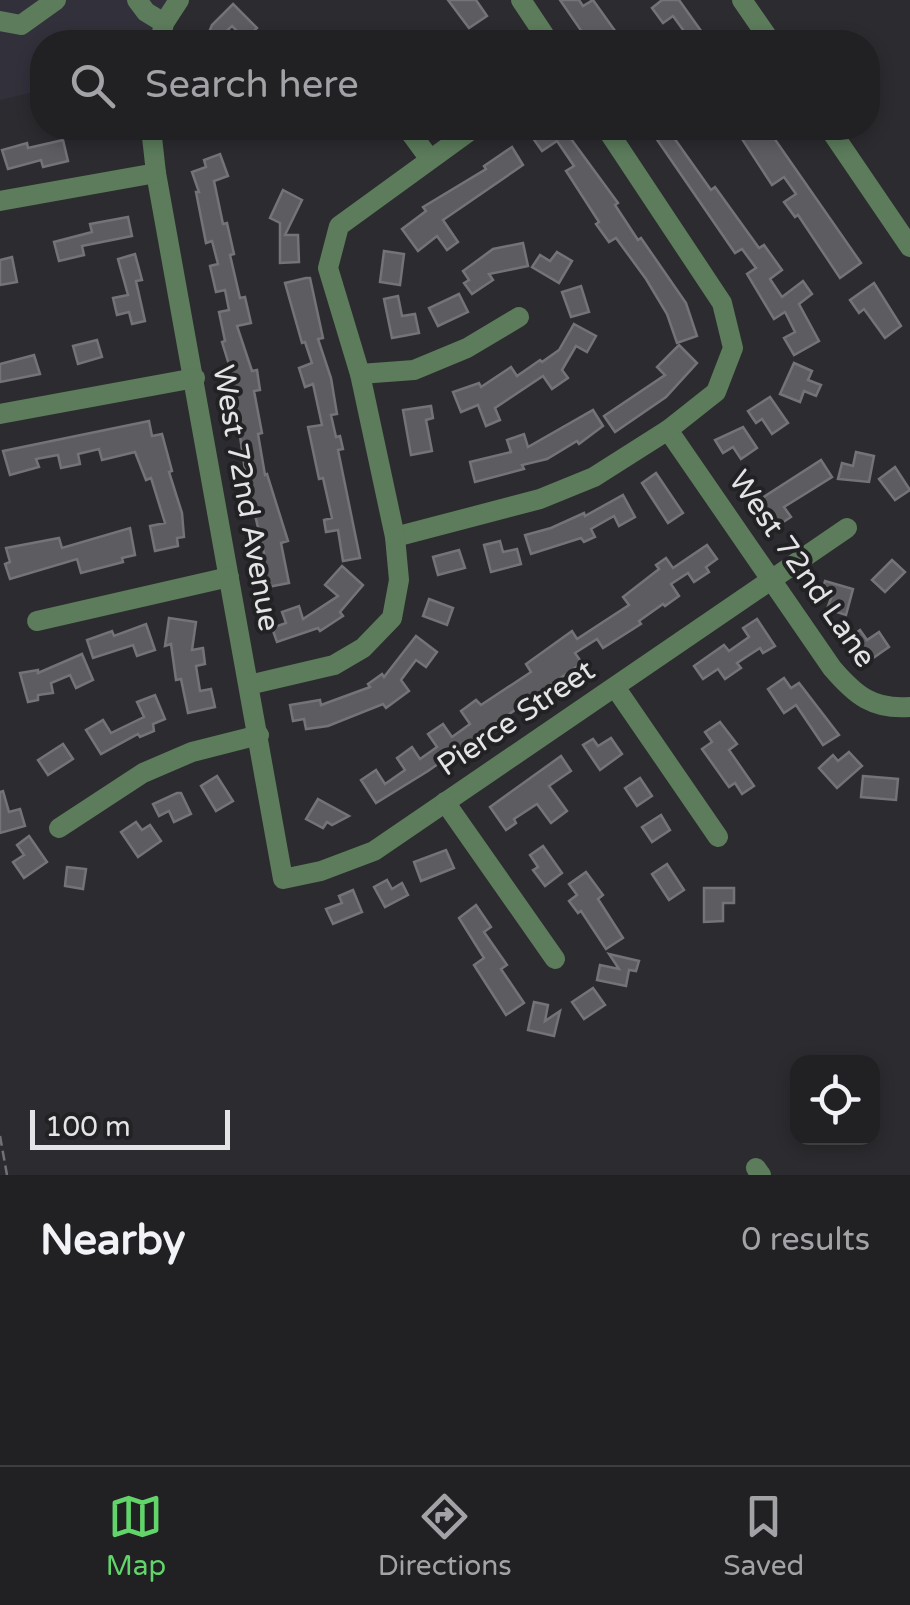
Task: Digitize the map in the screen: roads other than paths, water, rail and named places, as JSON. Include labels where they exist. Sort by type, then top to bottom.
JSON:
[{"type":"street","points":[[0,21],[21,25],[56,0]]},
{"type":"street","points":[[137,0],[160,30]]},
{"type":"street","points":[[164,30],[180,0]]},
{"type":"street","points":[[520,0],[541,30]]},
{"type":"street","points":[[742,0],[763,30]]},
{"type":"street","name":"West 72nd Avenue","points":[[152,140],[283,879]]},
{"type":"street","points":[[415,140],[428,158]]},
{"type":"street","points":[[249,684],[334,665],[362,648],[392,618],[398,580],[395,537],[360,374],[328,268],[339,226],[456,140]]},
{"type":"street","points":[[395,537],[540,499],[594,477],[668,430],[716,392],[733,348],[722,303],[614,140]]},
{"type":"street","points":[[837,140],[910,247]]},
{"type":"street","points":[[0,201],[156,173]]},
{"type":"street","points":[[360,374],[414,370],[466,348],[519,317]]},
{"type":"street","points":[[0,414],[195,378]]},
{"type":"street","name":"West 72nd Lane","points":[[668,430],[832,668],[854,693],[889,709],[910,707]]},
{"type":"street","name":"Pierce Street","points":[[283,879],[320,871],[374,851],[847,528]]},
{"type":"street","points":[[37,621],[229,577]]},
{"type":"street","points":[[615,687],[718,837]]},
{"type":"street","points":[[59,828],[143,773],[192,752],[259,735]]},
{"type":"street","points":[[445,802],[555,959]]}]
